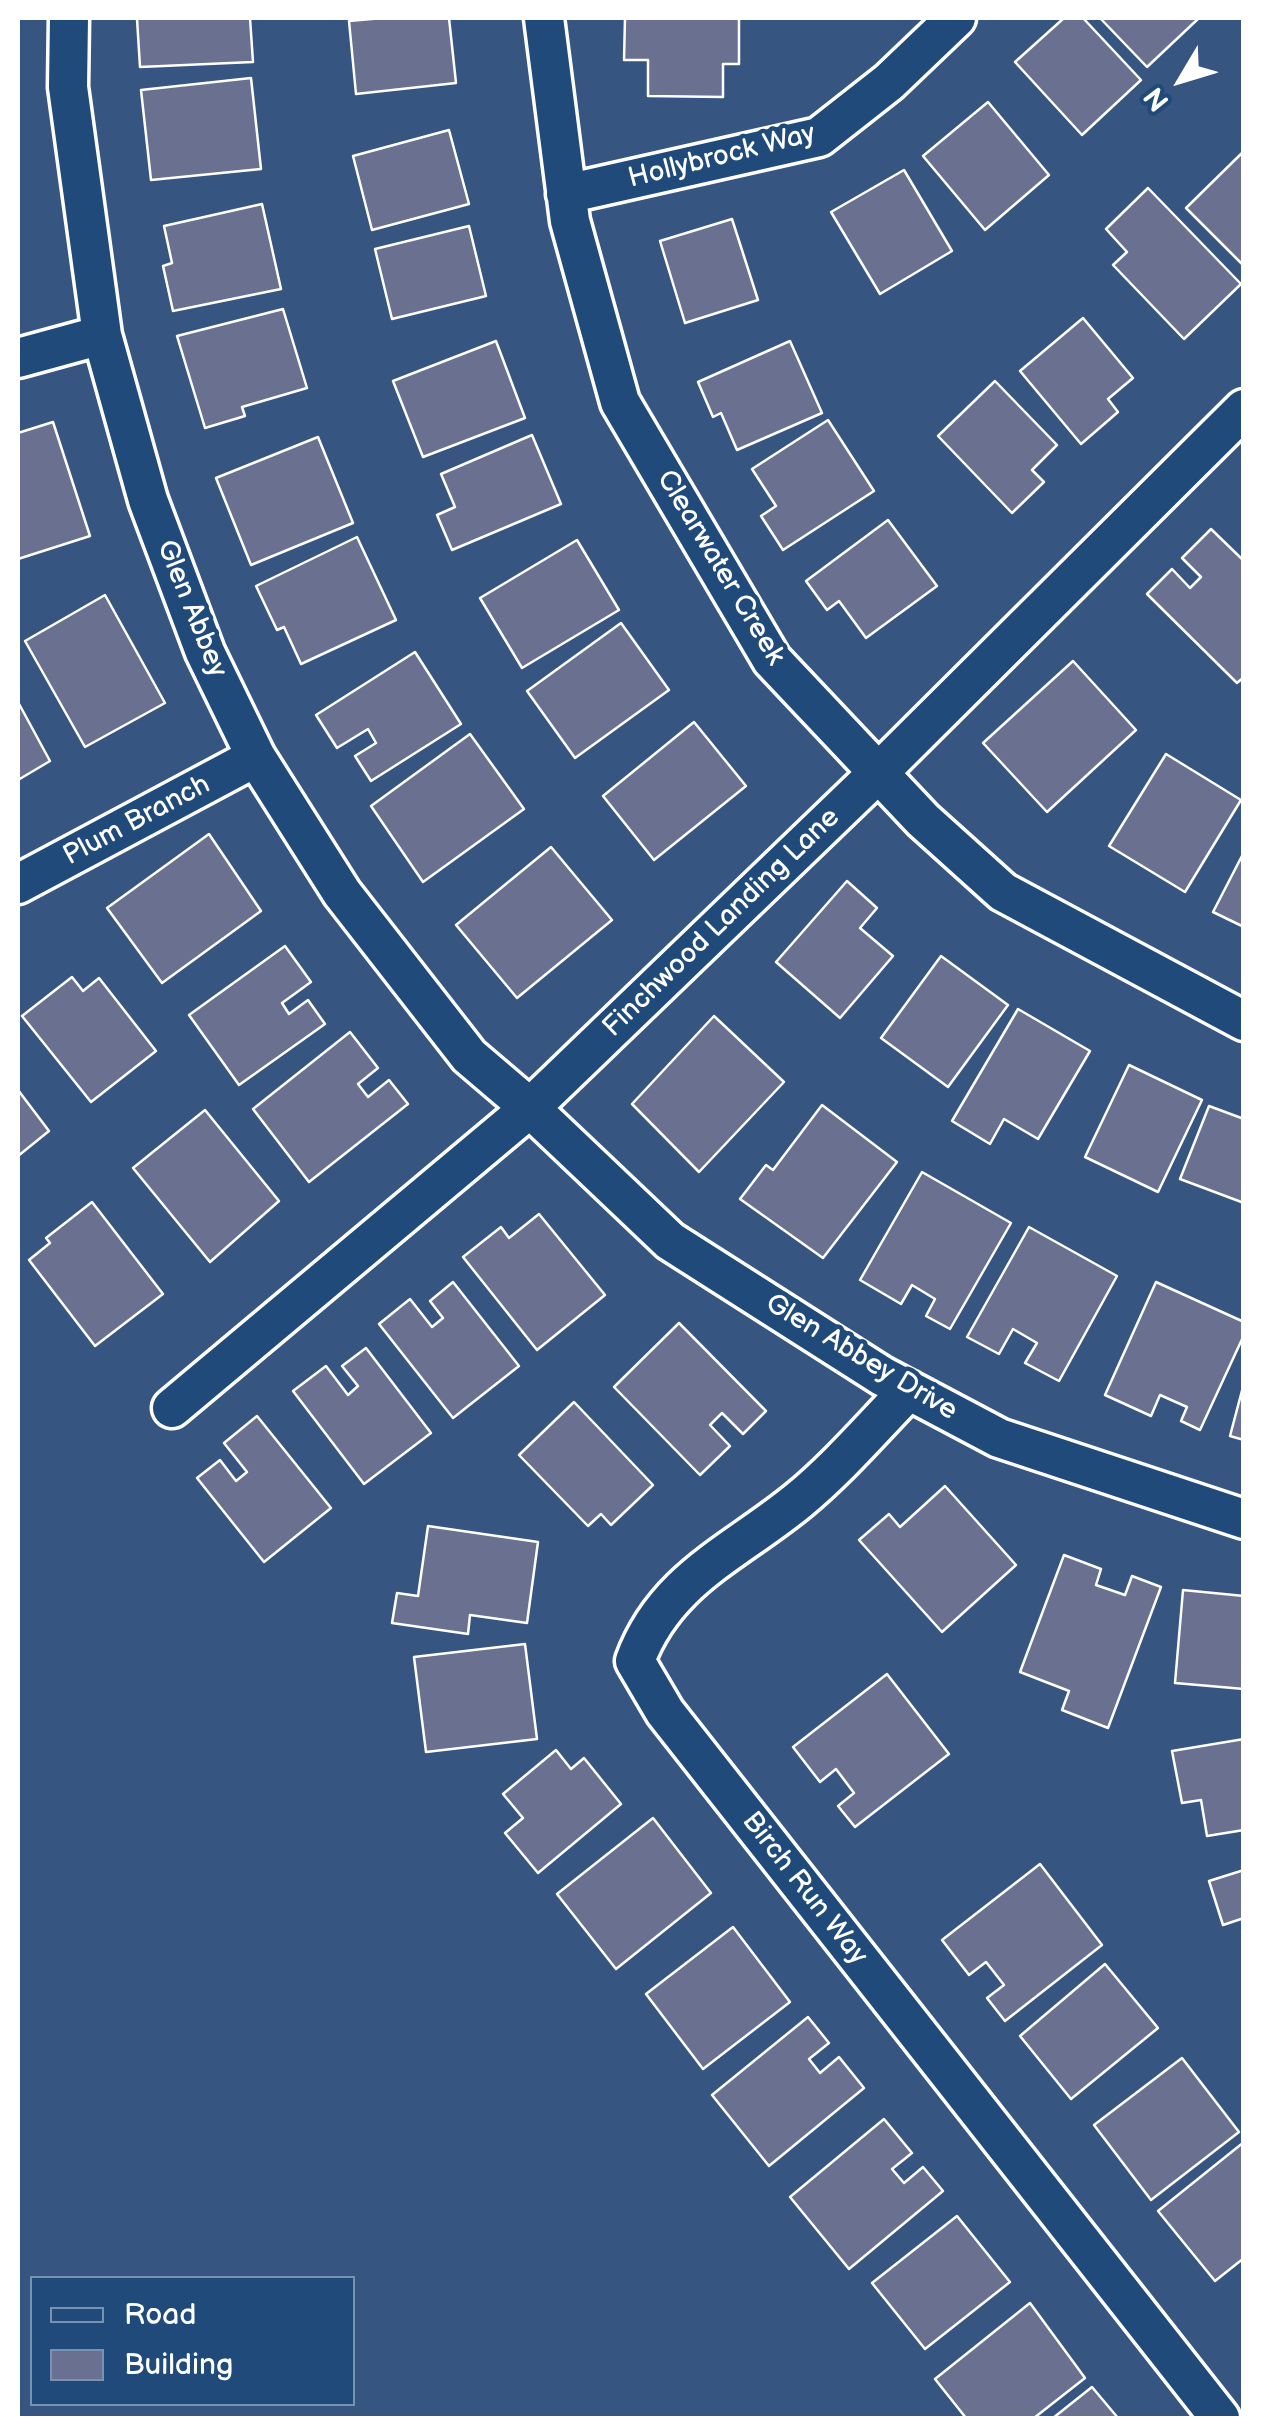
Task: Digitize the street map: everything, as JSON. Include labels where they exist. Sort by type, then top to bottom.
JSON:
[{"type":"street","name":"Glen Abbey","points":[[69,18],[68,87],[102,335],[148,500],[205,652],[256,757],[342,893],[470,1056],[530,1108]]},
{"type":"street","name":"Clearwater Creek","points":[[544,18],[570,221],[620,402],[772,660],[923,820],[1003,892],[1244,1021]]},
{"type":"street","name":"Hollybrock Way","points":[[566,194],[819,137],[889,82],[956,18]]},
{"type":"street","points":[[18,358],[102,335]]},
{"type":"street","name":"Finchwood Landing Lane","points":[[172,1408],[530,1108],[878,773],[1244,408]]},
{"type":"street","name":"Plum Branch","points":[[18,884],[256,757]]},
{"type":"street","name":"Glen Abbey Drive","points":[[530,1108],[670,1241],[882,1376],[1000,1438],[1244,1519]]},
{"type":"street","name":"Birch Run Way","points":[[910,1390],[800,1500],[678,1590],[644,1635],[635,1661],[665,1712],[1220,2418]]},
{"type":"building","points":[[250,18],[253,62],[140,67],[137,19]]},
{"type":"building","points":[[449,18],[456,83],[356,94],[349,21]]},
{"type":"building","points":[[625,18],[739,18],[739,64],[723,64],[723,97],[648,96],[648,60],[624,60]]},
{"type":"building","points":[[1064,18],[1083,18],[1141,80],[1082,135],[1015,62]]},
{"type":"building","points":[[1100,18],[1199,18],[1147,67]]},
{"type":"building","points":[[251,78],[261,169],[151,180],[141,90]]},
{"type":"building","points":[[988,102],[1049,175],[985,230],[923,156]]},
{"type":"building","points":[[449,130],[469,204],[372,230],[353,156]]},
{"type":"building","points":[[1244,151],[1244,266],[1186,208]]},
{"type":"building","points":[[904,170],[952,251],[880,294],[831,212]]},
{"type":"building","points":[[1148,188],[1241,284],[1184,339],[1113,265],[1127,252],[1106,229]]},
{"type":"building","points":[[262,204],[281,289],[173,311],[163,266],[172,263],[164,226]]},
{"type":"building","points":[[732,219],[758,300],[685,323],[660,241]]},
{"type":"building","points":[[469,226],[486,296],[392,319],[375,249]]},
{"type":"building","points":[[283,309],[307,388],[242,407],[245,416],[205,428],[177,336]]},
{"type":"building","points":[[1083,318],[1133,378],[1108,399],[1118,412],[1081,444],[1020,371]]},
{"type":"building","points":[[496,341],[525,418],[423,457],[393,381]]},
{"type":"building","points":[[790,341],[822,413],[737,450],[721,413],[713,417],[698,382]]},
{"type":"building","points":[[995,381],[1057,445],[1032,470],[1044,482],[1012,513],[938,436]]},
{"type":"building","points":[[828,420],[874,491],[783,550],[761,516],[776,506],[752,469]]},
{"type":"building","points":[[53,422],[90,536],[18,559],[18,433]]},
{"type":"building","points":[[532,435],[561,504],[452,550],[437,515],[455,507],[441,474]]},
{"type":"building","points":[[318,437],[353,523],[251,565],[216,478]]},
{"type":"building","points":[[888,520],[937,586],[866,638],[839,601],[827,610],[806,581]]},
{"type":"building","points":[[1211,529],[1244,561],[1244,677],[1237,683],[1147,594],[1172,569],[1190,588],[1201,577],[1182,558]]},
{"type":"building","points":[[357,537],[396,620],[301,664],[284,627],[277,630],[256,586]]},
{"type":"building","points":[[577,540],[619,610],[522,668],[480,598]]},
{"type":"building","points":[[105,595],[165,703],[85,747],[25,641]]},
{"type":"building","points":[[621,623],[669,690],[575,758],[527,691]]},
{"type":"building","points":[[415,652],[461,724],[371,781],[355,756],[376,743],[368,729],[337,748],[316,715]]},
{"type":"building","points":[[1073,661],[1136,730],[1047,812],[983,743]]},
{"type":"building","points":[[18,702],[50,761],[18,780]]},
{"type":"building","points":[[694,722],[746,786],[654,860],[603,796]]},
{"type":"building","points":[[470,734],[524,809],[423,882],[371,806]]},
{"type":"building","points":[[1166,754],[1241,800],[1185,892],[1109,846]]},
{"type":"building","points":[[209,834],[261,911],[162,983],[107,908]]},
{"type":"building","points":[[551,847],[612,920],[517,998],[456,925]]},
{"type":"building","points":[[1244,852],[1244,927],[1213,912]]},
{"type":"building","points":[[847,881],[877,908],[860,928],[893,956],[840,1018],[776,962]]},
{"type":"building","points":[[285,946],[311,982],[282,1003],[289,1014],[308,1000],[325,1024],[239,1085],[189,1015]]},
{"type":"building","points":[[941,956],[1008,1005],[948,1087],[881,1038]]},
{"type":"building","points":[[72,977],[83,991],[99,978],[156,1051],[91,1102],[22,1016]]},
{"type":"building","points":[[1018,1009],[1090,1051],[1038,1139],[1004,1119],[990,1144],[952,1121]]},
{"type":"building","points":[[714,1016],[784,1082],[699,1172],[632,1104]]},
{"type":"building","points":[[350,1032],[378,1068],[358,1084],[368,1097],[389,1080],[408,1104],[309,1182],[253,1109]]},
{"type":"building","points":[[1129,1065],[1202,1100],[1158,1192],[1085,1157]]},
{"type":"building","points":[[18,1090],[49,1131],[18,1156]]},
{"type":"building","points":[[822,1105],[897,1162],[823,1258],[740,1199],[766,1165],[773,1170]]},
{"type":"building","points":[[1209,1106],[1244,1119],[1244,1203],[1180,1179]]},
{"type":"building","points":[[205,1110],[279,1201],[210,1262],[133,1168]]},
{"type":"building","points":[[922,1172],[1011,1223],[950,1329],[926,1316],[935,1299],[912,1285],[901,1304],[860,1280]]},
{"type":"building","points":[[92,1202],[163,1294],[95,1346],[29,1260],[50,1243],[46,1238]]},
{"type":"building","points":[[539,1214],[605,1295],[537,1350],[463,1257],[501,1227],[509,1238]]},
{"type":"building","points":[[1029,1227],[1117,1276],[1059,1381],[1025,1363],[1037,1343],[1013,1329],[999,1354],[967,1337]]},
{"type":"building","points":[[453,1282],[519,1366],[453,1418],[379,1324],[410,1299],[432,1327],[443,1318],[430,1301]]},
{"type":"building","points":[[1156,1282],[1244,1322],[1244,1335],[1200,1430],[1181,1421],[1187,1407],[1160,1395],[1151,1416],[1105,1395]]},
{"type":"building","points":[[679,1323],[766,1411],[743,1434],[722,1413],[710,1425],[730,1446],[700,1475],[614,1387]]},
{"type":"building","points":[[366,1348],[431,1433],[364,1484],[293,1391],[326,1366],[348,1395],[358,1386],[342,1366]]},
{"type":"building","points":[[1244,1383],[1244,1440],[1230,1436]]},
{"type":"building","points":[[574,1402],[653,1485],[611,1525],[601,1514],[588,1526],[519,1455]]},
{"type":"building","points":[[257,1416],[331,1508],[264,1562],[197,1478],[220,1460],[236,1481],[247,1472],[224,1443]]},
{"type":"building","points":[[945,1486],[1016,1565],[942,1632],[859,1540],[889,1514],[900,1527]]},
{"type":"building","points":[[428,1526],[538,1542],[527,1623],[470,1615],[468,1634],[392,1623],[397,1593],[418,1596]]},
{"type":"building","points":[[1064,1555],[1101,1569],[1096,1585],[1125,1595],[1132,1576],[1161,1587],[1108,1728],[1062,1710],[1069,1691],[1020,1672]]},
{"type":"building","points":[[1183,1590],[1244,1596],[1244,1689],[1175,1683]]},
{"type":"building","points":[[525,1644],[537,1739],[426,1752],[414,1657]]},
{"type":"building","points":[[887,1674],[949,1754],[855,1827],[838,1806],[854,1793],[836,1769],[820,1782],[793,1747]]},
{"type":"building","points":[[1244,1739],[1244,1830],[1207,1836],[1201,1800],[1182,1803],[1172,1751]]},
{"type":"building","points":[[556,1750],[571,1769],[584,1758],[621,1804],[538,1873],[505,1833],[523,1818],[503,1794]]},
{"type":"building","points":[[653,1818],[711,1893],[616,1969],[557,1894]]},
{"type":"building","points":[[1040,1864],[1102,1945],[1005,2021],[987,1998],[1004,1985],[986,1962],[969,1975],[942,1940]]},
{"type":"building","points":[[1244,1870],[1244,1918],[1223,1925],[1209,1881]]},
{"type":"building","points":[[733,1927],[790,2002],[703,2069],[646,1994]]},
{"type":"building","points":[[1105,1964],[1158,2028],[1071,2099],[1020,2036]]},
{"type":"building","points":[[808,2017],[829,2043],[809,2059],[820,2073],[839,2057],[864,2088],[769,2166],[712,2095]]},
{"type":"building","points":[[1182,2058],[1239,2132],[1151,2200],[1094,2125]]},
{"type":"building","points":[[884,2119],[912,2153],[892,2169],[904,2183],[923,2167],[943,2191],[849,2269],[790,2197]]},
{"type":"building","points":[[1244,2142],[1244,2258],[1215,2281],[1158,2211]]},
{"type":"building","points":[[957,2216],[1010,2282],[925,2349],[872,2283]]},
{"type":"building","points":[[1030,2303],[1085,2378],[1034,2418],[966,2418],[935,2379]]},
{"type":"building","points":[[1092,2387],[1118,2418],[1053,2418]]}]
